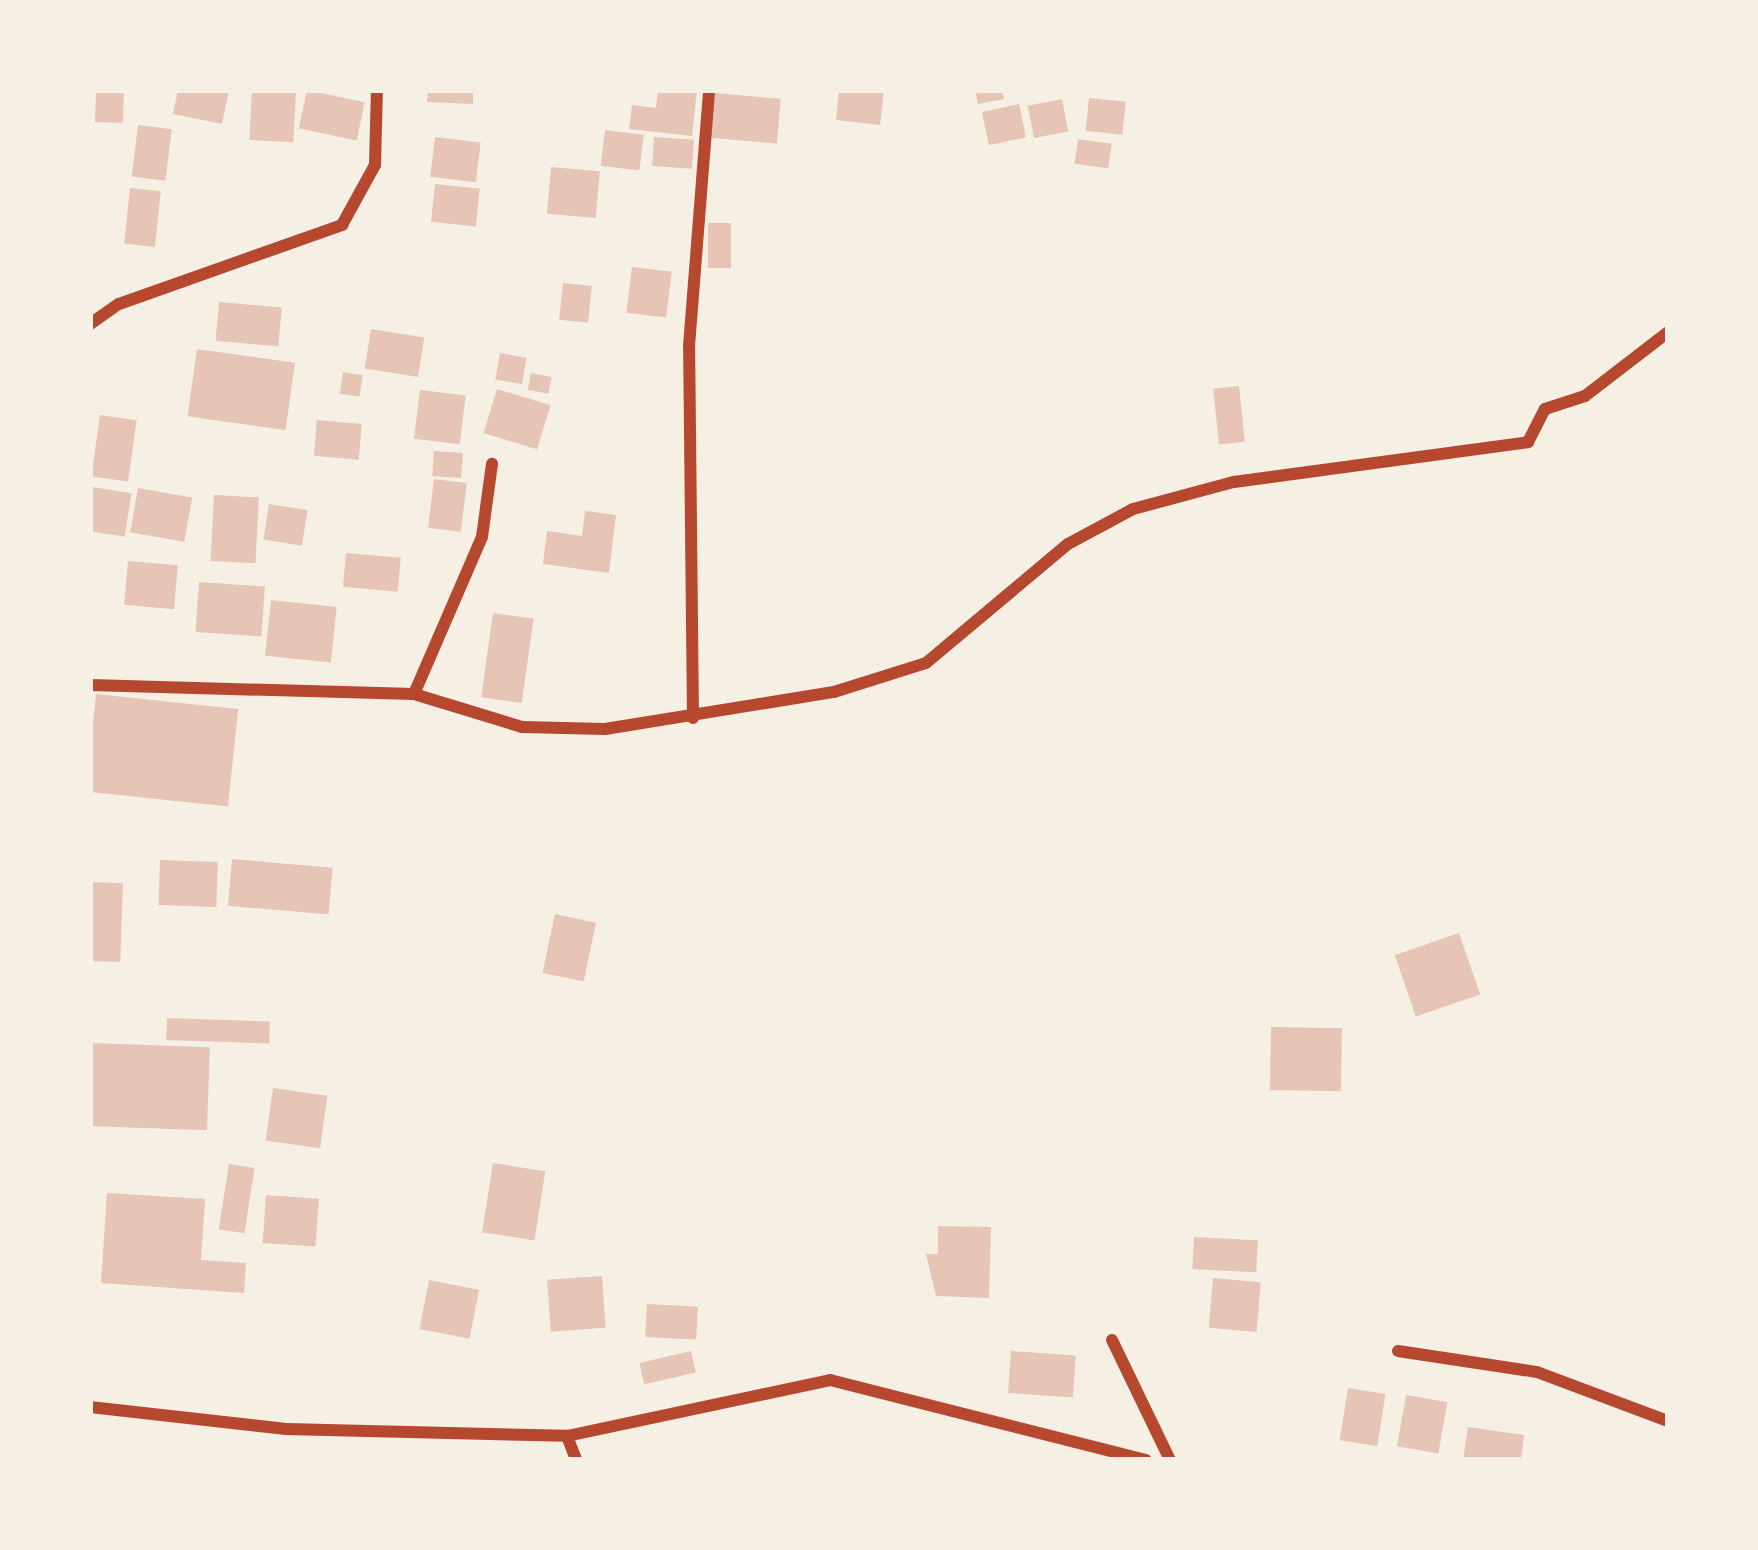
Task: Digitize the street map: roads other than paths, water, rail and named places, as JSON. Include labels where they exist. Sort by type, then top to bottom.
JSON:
[{"type":"street","points":[[90,324],[118,304],[342,225],[364,197],[375,164],[377,90]]},
{"type":"street","points":[[693,718],[689,346],[709,90]]},
{"type":"street","points":[[90,685],[414,694],[522,727],[693,718],[834,692],[926,663],[1068,544],[1133,509],[1234,482],[1528,442],[1545,409],[1586,396],[1668,332]]},
{"type":"street","points":[[414,694],[482,537],[492,464]]},
{"type":"street","points":[[1112,1340],[1170,1460]]},
{"type":"street","points":[[1398,1351],[1537,1372],[1668,1420]]},
{"type":"street","points":[[90,1407],[286,1429],[567,1436],[830,1379],[1146,1460]]},
{"type":"street","points":[[567,1436],[576,1460]]}]
